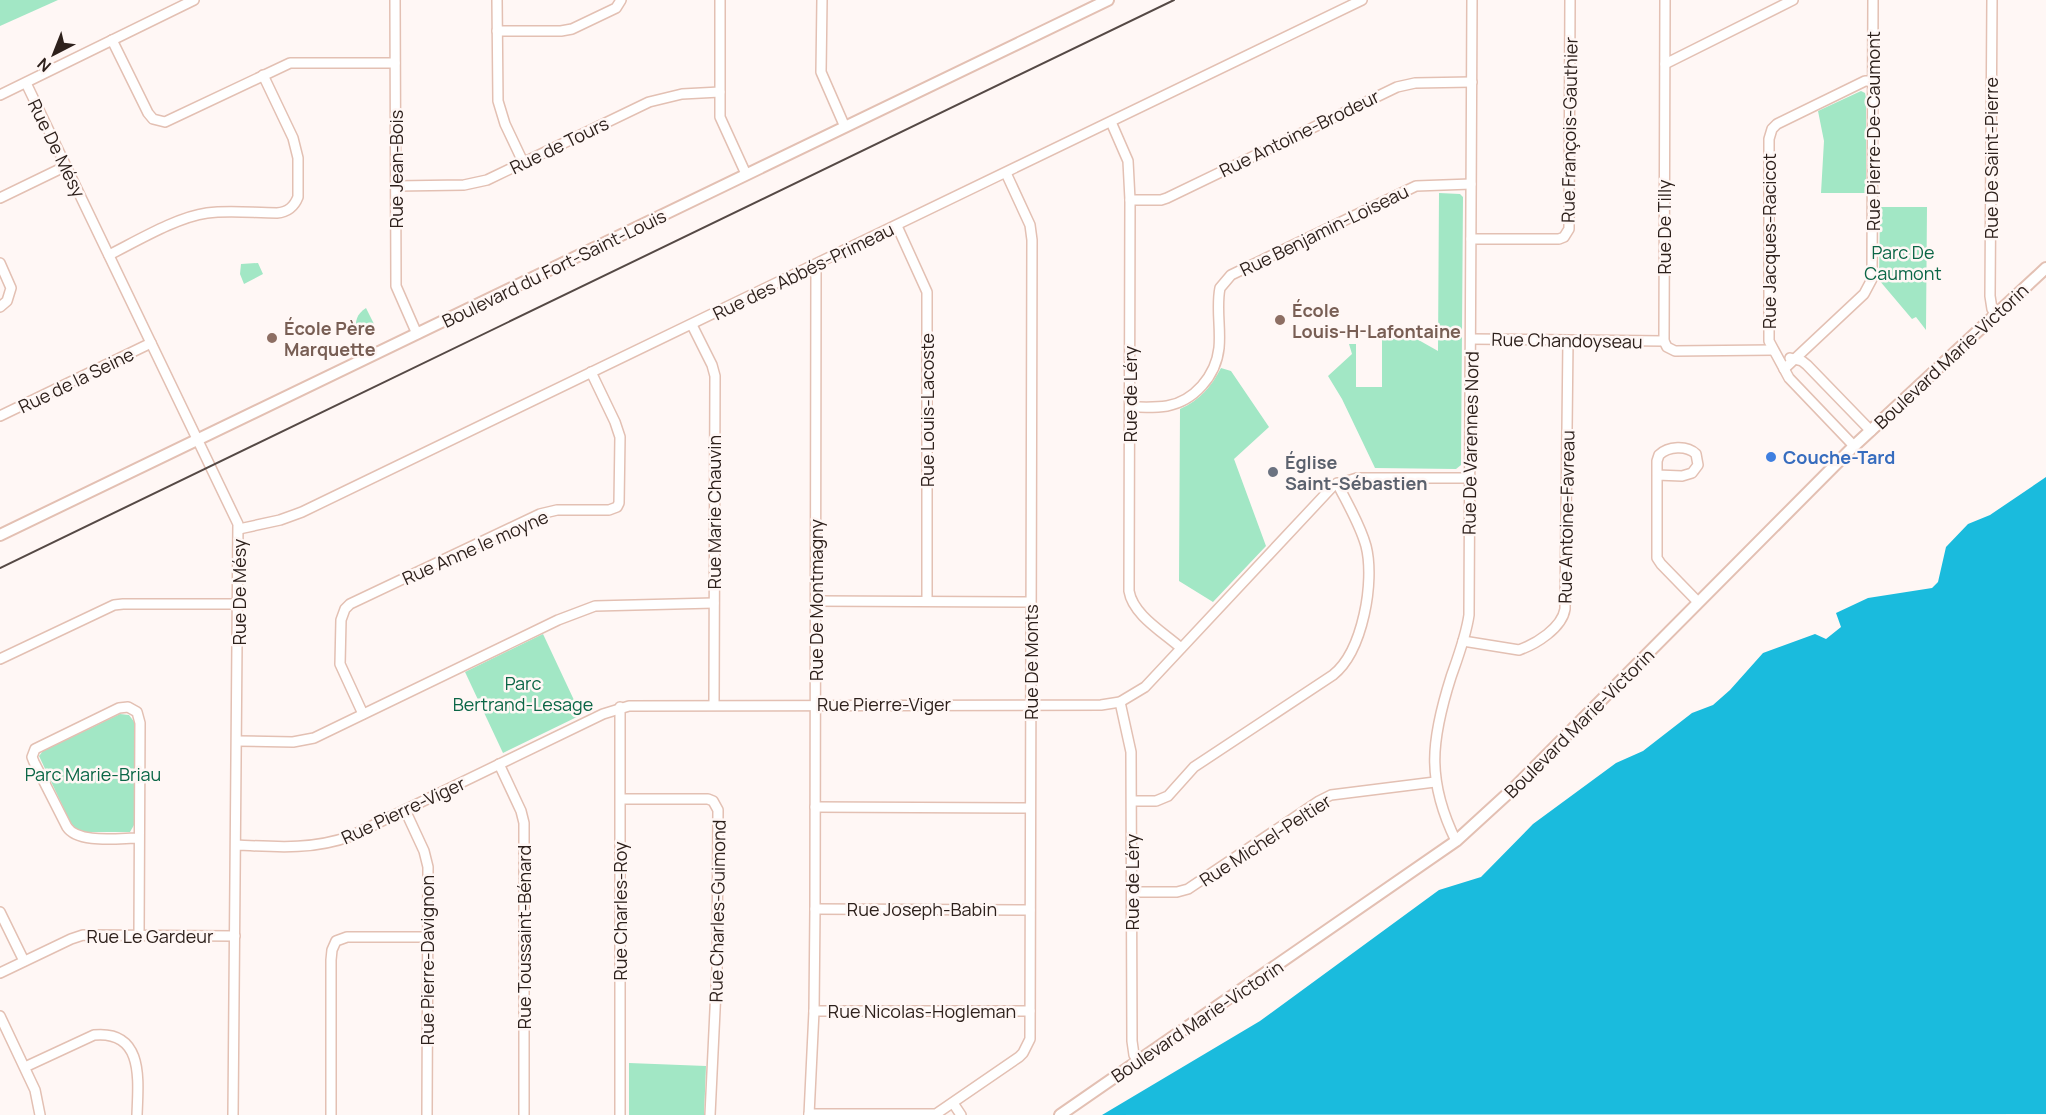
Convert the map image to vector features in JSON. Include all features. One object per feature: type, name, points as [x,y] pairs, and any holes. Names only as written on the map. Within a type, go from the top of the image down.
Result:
[{"type":"street","points":[[0,95],[194,0]]},
{"type":"street","name":"Rue Jean-Bois","points":[[395,0],[396,286],[417,334]]},
{"type":"street","points":[[497,0],[498,101],[505,124],[523,162]]},
{"type":"street","points":[[497,31],[572,29],[616,8],[621,0]]},
{"type":"street","points":[[720,0],[719,111],[722,125],[746,174]]},
{"type":"street","points":[[822,0],[821,72],[845,127]]},
{"type":"street","name":"Boulevard du Fort-Saint-Louis","points":[[0,535],[1107,0]]},
{"type":"street","name":"Rue des Abbés-Primeau","points":[[239,530],[302,512],[1362,0]]},
{"type":"street","name":"Rue De Varennes Nord","points":[[1456,841],[1445,817],[1435,782],[1434,765],[1438,726],[1463,641],[1468,615],[1472,0]]},
{"type":"street","name":"Rue François-Gauthier","points":[[1471,239],[1559,239],[1567,234],[1570,0]]},
{"type":"street","name":"Rue De Tilly","points":[[1664,341],[1665,0]]},
{"type":"street","points":[[1665,64],[1793,0]]},
{"type":"street","name":"Rue Pierre-De-Caumont","points":[[1784,369],[1864,294],[1872,279],[1873,0]]},
{"type":"street","name":"Rue De Saint-Pierre","points":[[1992,0],[1990,296],[1995,314]]},
{"type":"street","points":[[112,40],[148,113],[158,121],[165,122],[290,63],[395,63]]},
{"type":"street","points":[[109,255],[180,221],[199,215],[277,213],[284,212],[293,206],[298,197],[296,149],[263,75]]},
{"type":"street","name":"Rue Jacques-Racicot","points":[[1854,446],[1789,378],[1769,341],[1770,134],[1777,124],[1865,81],[1874,81]]},
{"type":"street","name":"Rue De Mésy","points":[[26,82],[237,519],[239,604],[233,1115]]},
{"type":"street","name":"Rue Antoine-Brodeur","points":[[1131,200],[1152,201],[1167,198],[1401,85],[1472,82]]},
{"type":"street","name":"Rue de Tours","points":[[396,186],[474,184],[649,102],[682,94],[720,92]]},
{"type":"street","name":"Rue de Léry","points":[[1111,122],[1128,161],[1131,200],[1130,596],[1139,612],[1181,648]]},
{"type":"street","points":[[0,198],[66,166]]},
{"type":"street","name":"Rue De Monts","points":[[809,1114],[931,1115],[953,1103],[1023,1053],[1030,1039],[1032,240],[1030,225],[1006,173]]},
{"type":"street","name":"Rue Benjamin-Loiseau","points":[[1130,407],[1160,407],[1177,404],[1205,382],[1217,356],[1220,288],[1231,275],[1416,186],[1471,184]]},
{"type":"street","name":"Rue Louis-Lacoste","points":[[897,226],[927,292],[927,601]]},
{"type":"street","points":[[0,263],[11,288],[7,301],[0,307]]},
{"type":"street","name":"Rue De Montmagny","points":[[809,1114],[814,1011],[815,909],[816,265]]},
{"type":"street","name":"Boulevard Marie-Victorin","points":[[1060,1115],[1456,841],[1515,787],[1854,446],[2046,268]]},
{"type":"street","name":"Rue Marie Chauvin","points":[[692,325],[715,376],[714,705]]},
{"type":"street","name":"Rue Chandoyseau","points":[[1471,339],[1664,341]]},
{"type":"street","name":"Rue Antoine-Favreau","points":[[1463,641],[1519,650],[1557,625],[1563,617],[1565,609],[1568,340]]},
{"type":"street","points":[[1664,341],[1667,347],[1675,351],[1776,353]]},
{"type":"street","name":"Rue de la Seine","points":[[0,416],[151,343]]},
{"type":"street","name":"Rue Jacques-Racicot","points":[[1776,353],[1807,365],[1871,431]]},
{"type":"street","name":"Rue Anne le moyne","points":[[363,714],[340,664],[340,620],[350,604],[540,514],[557,510],[609,510],[617,507],[619,503],[620,437],[591,372]]},
{"type":"street","points":[[1657,475],[1682,476],[1692,473],[1698,465],[1696,454],[1688,448],[1667,449],[1659,455],[1657,461],[1657,475],[1657,558],[1698,602]]},
{"type":"street","points":[[1132,801],[1156,801],[1168,796],[1194,767],[1333,675],[1348,659],[1360,627],[1366,601],[1368,555],[1362,535],[1337,483],[1357,478],[1469,478]]},
{"type":"street","name":"Rue Pierre-Viger","points":[[237,845],[300,847],[324,844],[351,836],[620,707],[815,704],[1101,705],[1119,702],[1144,687],[1337,483]]},
{"type":"street","points":[[816,602],[1030,602]]},
{"type":"street","points":[[237,741],[304,741],[586,608],[605,605],[714,603]]},
{"type":"street","points":[[0,659],[114,605],[239,604]]},
{"type":"street","name":"Rue de Léry","points":[[1119,702],[1131,745],[1132,1041],[1134,1055],[1138,1062]]},
{"type":"street","name":"Rue Charles-Roy","points":[[620,707],[620,1115]]},
{"type":"street","points":[[139,838],[86,838],[72,834],[34,762],[32,757],[35,749],[119,708],[133,708],[137,712],[140,723],[139,935]]},
{"type":"street","name":"Rue Toussaint-Bénard","points":[[499,764],[521,811],[524,823],[524,1115]]},
{"type":"street","name":"Rue Michel-Peltier","points":[[1132,892],[1177,892],[1188,889],[1331,795],[1435,782]]},
{"type":"street","name":"Rue Charles-Guimond","points":[[621,799],[708,799],[713,801],[718,810],[717,968],[710,1115]]},
{"type":"street","points":[[815,807],[1030,808]]},
{"type":"street","name":"Rue Pierre-Davignon","points":[[405,810],[427,859],[427,1115]]},
{"type":"street","name":"Rue Joseph-Babin","points":[[815,909],[1030,910]]},
{"type":"street","points":[[0,912],[24,961]]},
{"type":"street","name":"Rue Le Gardeur","points":[[0,973],[78,936],[235,936]]},
{"type":"street","points":[[331,1115],[331,960],[333,945],[336,941],[347,937],[428,937]]},
{"type":"street","name":"Rue Nicolas-Hogleman","points":[[814,1011],[1030,1011]]},
{"type":"street","points":[[0,1016],[38,1098],[40,1115]]},
{"type":"street","points":[[25,1067],[94,1035],[117,1038],[130,1050],[137,1065],[137,1115]]},
{"type":"street","points":[[953,1103],[961,1115]]},
{"type":"green space","points":[[0,0],[58,0],[0,26]]},
{"type":"green space","name":"Parc De Caumont","points":[[1861,91],[1865,93],[1866,98],[1866,193],[1821,193],[1824,141],[1818,111]]},
{"type":"green space","points":[[1439,193],[1460,194],[1463,197],[1461,465],[1456,469],[1375,468],[1342,399],[1328,376],[1352,354],[1349,344],[1356,344],[1356,387],[1382,387],[1382,339],[1415,338],[1438,351]]},
{"type":"green space","name":"Parc De Caumont","points":[[1880,207],[1927,207],[1926,330],[1916,317],[1912,319],[1879,280]]},
{"type":"green space","points":[[258,263],[263,274],[244,284],[240,274],[241,264]]},
{"type":"green space","points":[[366,308],[374,324],[357,332],[357,318]]},
{"type":"green space","points":[[1221,368],[1231,371],[1269,427],[1234,459],[1266,546],[1213,602],[1179,581],[1180,409],[1204,392]]},
{"type":"green space","name":"Parc Bertrand-Lesage","points":[[543,634],[581,715],[503,753],[465,672]]},
{"type":"green space","name":"Parc Marie-Briau","points":[[120,714],[129,715],[135,723],[134,825],[130,832],[76,830],[39,756],[43,751]]},
{"type":"green space","points":[[629,1063],[706,1066],[704,1115],[629,1115]]},
{"type":"water","points":[[2046,477],[2046,1114],[1102,1115],[1260,1021],[1439,890],[1481,877],[1533,824],[1616,763],[1643,751],[1692,713],[1713,705],[1730,690],[1763,653],[1815,634],[1826,639],[1841,627],[1836,613],[1868,598],[1932,588],[1938,582],[1946,547],[1968,524],[1990,515]]},
{"type":"railway","points":[[0,568],[1174,0]]},
{"type":"place","name":"École Louis-H-Lafontaine","points":[[1280,320]]},
{"type":"place","name":"École Père Marquette","points":[[272,338]]},
{"type":"place","name":"Couche-Tard","points":[[1771,457]]},
{"type":"place","name":"Église Saint-Sébastien","points":[[1273,472]]}]
